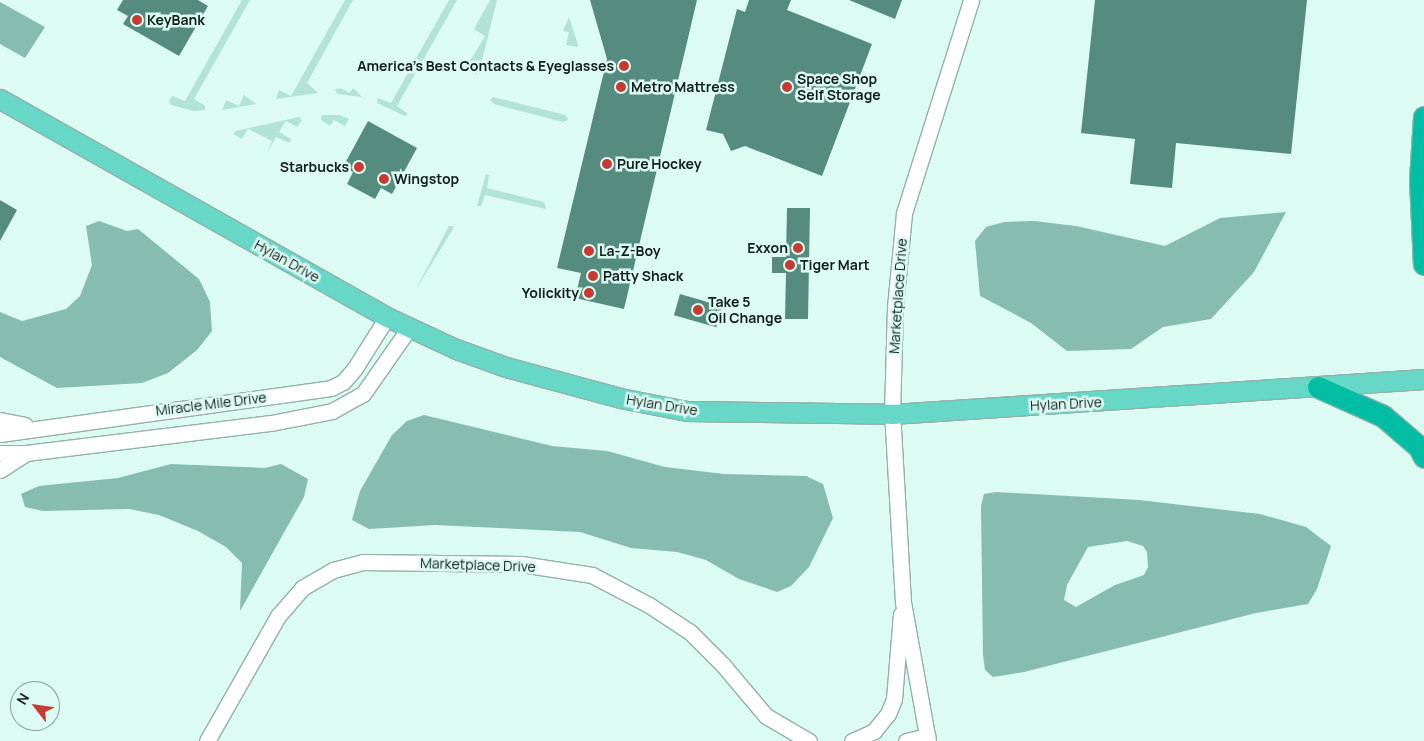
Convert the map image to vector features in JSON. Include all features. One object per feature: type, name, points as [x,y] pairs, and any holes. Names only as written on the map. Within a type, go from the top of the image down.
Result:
[{"type":"highway","points":[[1424,117],[1420,180],[1424,264]]},
{"type":"highway","points":[[1318,387],[1383,416],[1419,447],[1424,457]]},
{"type":"main road","name":"Hylan Drive","points":[[0,99],[409,328],[456,349],[550,381],[687,411],[892,414],[1424,379]]},
{"type":"street","name":"Marketplace Drive","points":[[906,741],[927,738],[903,602],[892,414],[895,307],[904,213],[971,0]]},
{"type":"street","name":"Miracle Mile Drive","points":[[0,434],[37,427],[331,388],[343,382],[355,368],[387,317]]},
{"type":"street","points":[[0,453],[26,453],[272,423],[332,411],[363,394],[409,328]]},
{"type":"street","points":[[0,420],[37,427]]},
{"type":"street","points":[[0,470],[26,453]]},
{"type":"street","name":"Marketplace Drive","points":[[207,741],[278,616],[302,588],[333,570],[363,562],[403,562],[521,564],[592,575],[650,605],[690,632],[723,665],[766,716],[809,741]]},
{"type":"street","name":"Marketplace Drive","points":[[852,741],[874,731],[888,714],[894,699],[903,602]]},
{"type":"shaded area","points":[[242,0],[250,0],[194,99],[205,106],[205,110],[194,111],[171,105],[169,101],[172,96],[185,101]]},
{"type":"shaded area","points":[[345,0],[353,0],[307,83],[318,93],[276,99],[279,90],[291,96]]},
{"type":"shaded area","points":[[449,0],[457,0],[397,106],[408,114],[405,116],[377,103],[378,98],[391,103]]},
{"type":"shaded area","points":[[490,0],[497,0],[479,72],[476,74],[466,68],[485,36],[474,29]]},
{"type":"shaded area","points":[[0,2],[45,27],[25,58],[0,44]]},
{"type":"shaded area","points":[[569,17],[577,47],[566,45],[569,32],[563,31]]},
{"type":"shaded area","points":[[340,88],[350,93],[353,88],[362,97],[337,94],[335,90]]},
{"type":"shaded area","points":[[244,95],[256,104],[222,110],[226,100],[239,106]]},
{"type":"shaded area","points":[[493,97],[566,115],[568,120],[563,122],[494,104],[490,100]]},
{"type":"shaded area","points":[[322,115],[339,115],[349,119],[345,126],[334,120],[330,126],[321,120]]},
{"type":"shaded area","points":[[299,117],[302,120],[297,127],[286,121],[279,132],[291,139],[290,143],[276,137],[267,153],[272,141],[248,129],[242,139],[233,134],[236,131]]},
{"type":"shaded area","points":[[486,174],[489,175],[487,188],[544,202],[546,209],[485,195],[481,206],[477,206]]},
{"type":"shaded area","points":[[1286,212],[1254,272],[1211,319],[1163,327],[1131,349],[1067,351],[1031,323],[980,296],[975,241],[986,227],[1004,222],[1034,221],[1076,226],[1165,246],[1220,218]]},
{"type":"shaded area","points":[[99,221],[127,231],[138,229],[199,279],[210,302],[212,331],[197,350],[168,373],[142,383],[57,388],[0,357],[0,312],[22,321],[66,309],[80,296],[92,265],[86,226]]},
{"type":"shaded area","points":[[449,226],[453,226],[453,229],[415,291]]},
{"type":"shaded area","points":[[424,415],[552,446],[607,451],[665,467],[724,474],[806,476],[823,484],[833,518],[809,567],[791,586],[777,592],[739,579],[706,560],[677,552],[631,548],[580,532],[435,525],[369,529],[352,520],[360,491],[392,435],[407,421]]},
{"type":"shaded area","points":[[171,464],[265,468],[281,464],[308,479],[304,497],[240,611],[242,563],[226,547],[198,531],[159,515],[129,509],[43,511],[25,507],[21,494],[39,486],[118,478]]},
{"type":"shaded area","points":[[996,492],[1139,500],[1260,514],[1306,527],[1331,546],[1317,589],[1308,604],[1256,613],[1024,672],[993,677],[985,670],[983,655],[981,506],[984,494]],"holes":[[[1127,541],[1143,546],[1147,552],[1148,567],[1144,575],[1115,585],[1076,607],[1064,600],[1067,585],[1088,547]]]},
{"type":"building","points":[[123,0],[198,0],[208,6],[179,56],[123,24],[128,16],[117,10]]},
{"type":"building","points":[[590,0],[697,0],[624,309],[575,298],[581,273],[557,268],[607,59]]},
{"type":"building","name":"Space Shop Self Storage","points":[[749,0],[791,0],[787,10],[872,44],[822,176],[745,146],[731,151],[723,134],[706,130],[737,9],[745,12]]},
{"type":"building","points":[[849,0],[902,0],[895,19]]},
{"type":"building","points":[[1095,0],[1307,0],[1291,154],[1176,143],[1172,188],[1130,184],[1135,139],[1081,133]]},
{"type":"building","points":[[368,121],[417,148],[392,194],[381,188],[375,199],[347,184],[353,172],[343,167]]},
{"type":"building","points":[[0,200],[17,210],[0,241]]},
{"type":"building","points":[[787,208],[810,208],[808,319],[785,319],[786,273],[772,273],[772,257],[786,257]]},
{"type":"building","name":"Take 5 Oil Change","points":[[680,294],[722,306],[716,327],[674,315]]},
{"type":"place","name":"KeyBank","points":[[137,20]]},
{"type":"place","name":"America's Best Contacts & Eyeglasses","points":[[624,66]]},
{"type":"place","name":"Metro Mattress","points":[[621,87]]},
{"type":"place","name":"Space Shop Self Storage","points":[[787,87]]},
{"type":"place","name":"Pure Hockey","points":[[607,164]]},
{"type":"place","name":"Starbucks","points":[[359,167]]},
{"type":"place","name":"Wingstop","points":[[384,179]]},
{"type":"place","name":"Exxon","points":[[798,248]]},
{"type":"place","name":"La-Z-Boy","points":[[589,251]]},
{"type":"place","name":"Tiger Mart","points":[[790,265]]},
{"type":"place","name":"Patty Shack","points":[[593,276]]},
{"type":"place","name":"Yolickity","points":[[589,293]]},
{"type":"place","name":"Take 5 Oil Change","points":[[698,310]]}]
